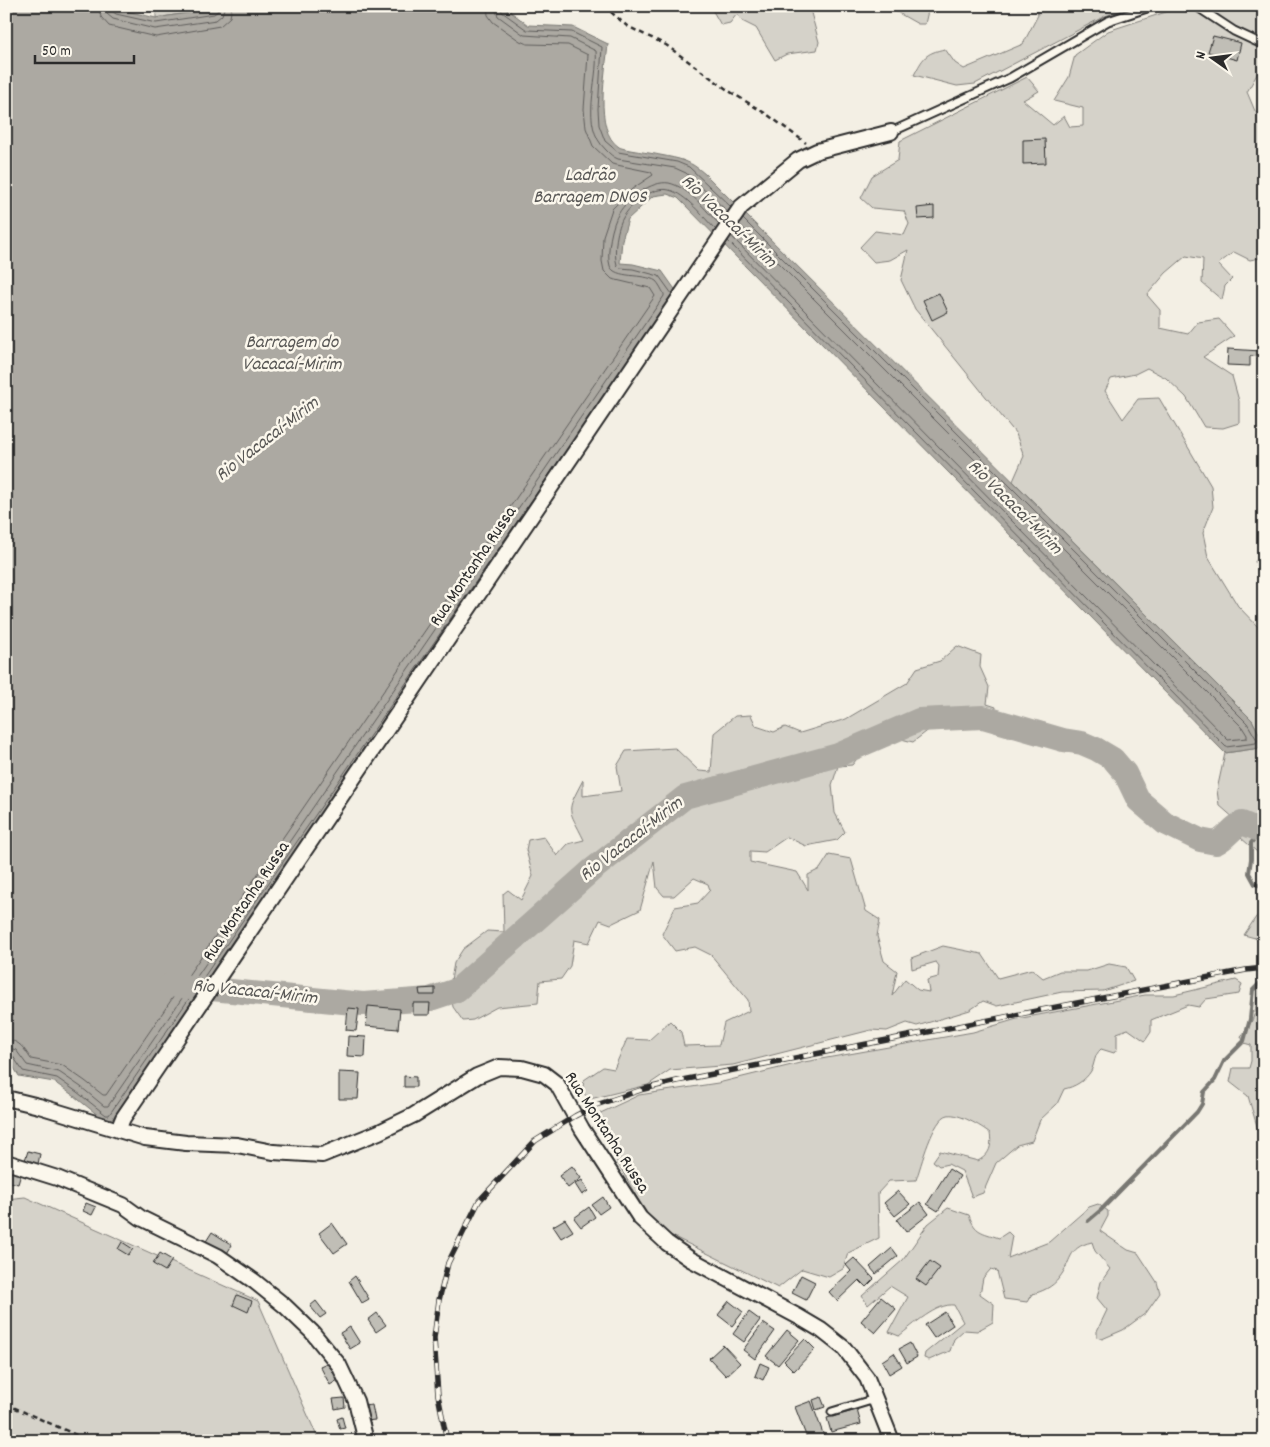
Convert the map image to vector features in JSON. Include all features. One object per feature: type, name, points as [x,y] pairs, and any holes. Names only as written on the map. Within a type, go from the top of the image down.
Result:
[{"type":"street","name":"Rua Montanha Russa","points":[[891,132],[817,151],[790,165],[741,208],[122,1118],[118,1130],[145,1138],[186,1143],[237,1145],[273,1152],[322,1155],[379,1132],[414,1115],[477,1076],[499,1067],[522,1068],[544,1074],[557,1084],[582,1128],[640,1218],[668,1244],[690,1259],[821,1330],[844,1348],[867,1378],[892,1441]]},
{"type":"street","points":[[6,1098],[118,1130]]},
{"type":"street","points":[[6,1162],[57,1178],[123,1205],[141,1218],[218,1256],[254,1281],[285,1306],[312,1332],[339,1364],[356,1401],[366,1441]]},
{"type":"lane","points":[[891,132],[1010,78],[1108,22],[1153,6]]},
{"type":"lane","points":[[1196,6],[1234,31],[1264,46]]},
{"type":"lane","points":[[832,1412],[875,1398]]},
{"type":"path","points":[[604,6],[627,26],[666,45],[817,151]]},
{"type":"path","points":[[6,1404],[90,1441]]},
{"type":"shaded area","points":[[156,6],[217,6],[212,9],[156,18]]},
{"type":"shaded area","points":[[710,6],[806,6],[811,13],[819,42],[817,50],[787,54],[775,60],[756,28],[742,21],[737,14],[730,23],[721,25]]},
{"type":"shaded area","points":[[886,6],[924,6],[928,11],[925,24],[918,24]]},
{"type":"shaded area","points":[[1035,6],[1134,6],[1105,16],[975,84],[957,86],[914,75],[925,57],[933,52],[945,49],[955,63],[964,69],[1023,44],[1038,15]]},
{"type":"shaded area","points":[[1184,6],[1264,6],[1264,62],[1247,92],[1255,111],[1264,119],[1264,257],[1250,260],[1234,252],[1218,264],[1232,279],[1225,286],[1222,300],[1202,283],[1203,259],[1186,256],[1166,273],[1147,295],[1160,310],[1160,328],[1188,334],[1198,322],[1219,319],[1234,336],[1203,357],[1232,376],[1239,401],[1239,423],[1223,428],[1204,427],[1186,397],[1166,378],[1147,368],[1135,374],[1111,379],[1105,391],[1123,419],[1138,399],[1159,398],[1211,486],[1213,507],[1203,533],[1208,557],[1238,606],[1260,629],[1264,625],[1264,743],[1252,720],[1013,481],[1024,456],[1016,434],[915,309],[901,280],[908,250],[890,260],[874,262],[860,247],[875,231],[904,235],[909,224],[904,211],[872,208],[861,198],[872,176],[898,160],[900,141],[1027,77],[1039,91],[1023,100],[1053,125],[1064,116],[1070,127],[1083,126],[1083,108],[1054,101],[1069,77],[1075,55],[1108,31]]},
{"type":"shaded area","points":[[1264,558],[1264,592],[1255,561]]},
{"type":"shaded area","points":[[957,646],[981,655],[980,667],[989,687],[987,704],[996,707],[994,723],[978,728],[939,722],[913,742],[897,738],[869,744],[852,765],[838,766],[832,785],[835,813],[845,832],[837,840],[806,846],[787,837],[765,852],[750,851],[750,862],[797,872],[808,890],[808,875],[820,869],[829,855],[851,859],[866,911],[880,920],[877,936],[884,961],[897,971],[892,996],[905,979],[918,990],[929,992],[927,980],[938,977],[939,966],[936,962],[912,969],[911,958],[943,946],[982,954],[998,978],[1032,969],[1043,978],[1060,971],[1087,971],[1109,964],[1126,967],[1134,981],[1103,991],[1062,992],[997,1006],[983,1001],[970,1010],[917,1026],[907,1023],[887,1031],[871,1030],[733,1065],[670,1070],[648,1085],[590,1099],[582,1092],[584,1080],[603,1067],[614,1069],[627,1039],[649,1040],[670,1021],[681,1032],[684,1046],[719,1045],[724,1023],[749,1011],[748,1000],[711,955],[695,947],[675,951],[662,934],[675,907],[698,903],[710,890],[708,884],[694,878],[674,896],[664,896],[657,888],[654,861],[640,910],[611,924],[600,920],[589,943],[574,940],[570,966],[561,979],[540,981],[538,1003],[497,1007],[473,1020],[463,1021],[453,1007],[450,986],[454,963],[463,949],[487,931],[504,932],[503,894],[508,890],[521,900],[533,876],[526,850],[528,840],[544,837],[557,856],[568,844],[584,840],[571,810],[573,799],[583,780],[583,796],[621,791],[617,766],[626,751],[675,748],[699,771],[711,772],[714,733],[735,716],[751,715],[756,726],[774,732],[785,727],[800,733],[846,719],[907,683],[917,668],[940,661]]},
{"type":"shaded area","points":[[1264,744],[1264,750],[1261,749],[1264,756],[1264,858],[1241,838],[1235,819],[1219,805],[1217,790],[1225,753],[1260,748]]},
{"type":"shaded area","points":[[1264,909],[1264,945],[1255,938],[1244,935]]},
{"type":"shaded area","points":[[1236,980],[1242,984],[1239,994],[1206,999],[1199,1007],[1188,1005],[1151,1020],[1151,1032],[1145,1041],[1128,1029],[1117,1033],[1117,1049],[1114,1053],[1101,1049],[1099,1051],[1089,1075],[1072,1087],[1064,1089],[1057,1104],[1040,1120],[1032,1141],[1017,1145],[996,1163],[983,1193],[972,1197],[962,1171],[948,1164],[939,1166],[933,1161],[940,1151],[978,1161],[989,1150],[991,1142],[990,1133],[958,1116],[948,1115],[943,1118],[937,1124],[933,1133],[916,1180],[889,1181],[878,1193],[879,1238],[848,1253],[843,1269],[829,1277],[802,1269],[778,1288],[668,1234],[644,1210],[592,1117],[639,1095],[718,1083],[804,1062],[973,1032],[1017,1019],[1145,995],[1174,995]]},
{"type":"shaded area","points":[[1264,985],[1264,1150],[1248,1096],[1230,1082],[1233,1068],[1249,1068],[1251,1045],[1244,1043],[1241,1036],[1252,1020],[1257,989]]},
{"type":"shaded area","points":[[25,1197],[258,1301],[319,1441],[6,1441],[6,1199]]},
{"type":"shaded area","points":[[1098,1204],[1108,1211],[1108,1216],[1100,1231],[1128,1250],[1138,1253],[1157,1282],[1160,1293],[1146,1313],[1123,1330],[1102,1339],[1097,1337],[1097,1331],[1107,1310],[1097,1298],[1101,1282],[1110,1269],[1095,1251],[1092,1242],[1078,1248],[1074,1252],[1054,1284],[1047,1289],[1032,1294],[1027,1302],[1004,1299],[997,1271],[991,1269],[983,1278],[980,1294],[994,1304],[993,1322],[977,1331],[964,1330],[954,1339],[950,1351],[929,1360],[924,1358],[925,1353],[963,1322],[954,1305],[940,1307],[899,1336],[889,1332],[908,1297],[890,1286],[868,1305],[862,1296],[903,1260],[928,1224],[948,1208],[969,1215],[977,1229],[984,1233],[999,1238],[1008,1232],[1012,1236],[1008,1258],[1049,1242],[1089,1207]]},
{"type":"water","name":"Barragem do Vacacaí-Mirim","points":[[6,6],[115,6],[118,9],[156,18],[212,9],[217,6],[503,6],[528,25],[573,27],[608,44],[603,99],[606,127],[611,139],[622,148],[684,161],[705,174],[1252,720],[1264,743],[1260,748],[1225,753],[678,198],[667,194],[653,196],[628,219],[622,240],[620,263],[662,271],[679,295],[109,1124],[54,1082],[19,1076],[6,1055]]},
{"type":"building","points":[[1213,36],[1241,43],[1237,60],[1208,52]]},
{"type":"building","points":[[1045,139],[1046,163],[1023,164],[1023,140]]},
{"type":"building","points":[[934,206],[934,218],[918,219],[917,208]]},
{"type":"building","points":[[939,293],[948,312],[932,320],[923,300]]},
{"type":"building","points":[[1228,349],[1261,351],[1261,357],[1250,356],[1250,366],[1227,365]]},
{"type":"building","points":[[435,988],[435,995],[420,995],[419,989]]},
{"type":"building","points":[[413,1003],[430,1003],[429,1015],[413,1015]]},
{"type":"building","points":[[368,1006],[400,1009],[398,1029],[366,1026]]},
{"type":"building","points":[[348,1008],[359,1009],[356,1031],[346,1030]]},
{"type":"building","points":[[348,1036],[366,1037],[365,1057],[347,1056]]},
{"type":"building","points":[[339,1072],[360,1073],[358,1099],[339,1099]]},
{"type":"building","points":[[404,1076],[416,1077],[416,1087],[404,1087]]},
{"type":"building","points":[[28,1151],[40,1154],[38,1164],[25,1160]]},
{"type":"building","points":[[572,1166],[581,1178],[568,1188],[559,1176]]},
{"type":"building","points":[[949,1169],[960,1176],[938,1211],[927,1204]]},
{"type":"building","points":[[6,1170],[21,1174],[18,1184],[6,1181]]},
{"type":"building","points":[[582,1180],[588,1191],[582,1195],[575,1184]]},
{"type":"building","points":[[898,1191],[910,1204],[895,1216],[884,1203]]},
{"type":"building","points":[[603,1197],[609,1207],[599,1214],[592,1205]]},
{"type":"building","points":[[920,1202],[929,1214],[906,1232],[897,1220]]},
{"type":"building","points":[[86,1203],[96,1207],[92,1215],[83,1211]]},
{"type":"building","points":[[589,1207],[595,1217],[581,1227],[574,1218]]},
{"type":"building","points":[[565,1219],[573,1231],[561,1238],[553,1226]]},
{"type":"building","points":[[332,1223],[347,1244],[334,1253],[319,1233]]},
{"type":"building","points":[[212,1232],[232,1245],[226,1255],[205,1243]]},
{"type":"building","points":[[122,1242],[133,1249],[128,1255],[118,1249]]},
{"type":"building","points":[[892,1248],[898,1256],[876,1274],[870,1267]]},
{"type":"building","points":[[160,1253],[172,1260],[165,1271],[153,1264]]},
{"type":"building","points":[[854,1258],[874,1279],[866,1287],[859,1280],[837,1301],[829,1292],[851,1271],[846,1265]]},
{"type":"building","points":[[930,1261],[940,1268],[926,1286],[916,1279]]},
{"type":"building","points":[[801,1275],[815,1282],[806,1300],[792,1293]]},
{"type":"building","points":[[355,1276],[369,1299],[362,1303],[349,1281]]},
{"type":"building","points":[[237,1295],[252,1301],[248,1312],[233,1305]]},
{"type":"building","points":[[881,1297],[896,1309],[875,1333],[861,1321]]},
{"type":"building","points":[[316,1301],[326,1314],[320,1318],[310,1306]]},
{"type":"building","points":[[729,1301],[743,1312],[732,1326],[718,1315]]},
{"type":"building","points":[[749,1312],[760,1320],[744,1342],[733,1334]]},
{"type":"building","points":[[945,1312],[953,1325],[934,1338],[925,1325]]},
{"type":"building","points":[[377,1313],[386,1325],[376,1332],[368,1320]]},
{"type":"building","points":[[763,1323],[775,1331],[755,1359],[743,1350]]},
{"type":"building","points":[[350,1327],[360,1343],[350,1349],[340,1333]]},
{"type":"building","points":[[787,1330],[799,1340],[778,1365],[766,1356]]},
{"type":"building","points":[[805,1339],[815,1349],[794,1371],[784,1361]]},
{"type":"building","points":[[910,1343],[917,1357],[907,1363],[899,1349]]},
{"type":"building","points":[[723,1345],[740,1363],[726,1376],[709,1358]]},
{"type":"building","points":[[894,1353],[902,1366],[889,1374],[882,1361]]},
{"type":"building","points":[[329,1362],[338,1380],[330,1385],[320,1366]]},
{"type":"building","points":[[760,1363],[769,1367],[763,1380],[755,1376]]},
{"type":"building","points":[[821,1397],[825,1407],[816,1410],[813,1400]]},
{"type":"building","points":[[344,1398],[345,1407],[335,1409],[333,1399]]},
{"type":"building","points":[[811,1401],[824,1436],[808,1441],[795,1407]]},
{"type":"building","points":[[372,1405],[375,1420],[366,1421],[364,1406]]},
{"type":"building","points":[[857,1410],[861,1424],[831,1432],[827,1418]]},
{"type":"building","points":[[342,1417],[345,1428],[340,1429],[337,1419]]},
{"type":"waterway","name":"Rio Vacacaí-Mirim","points":[[170,985],[363,1004],[430,999],[457,990],[592,870],[685,797],[838,755],[919,720],[983,717],[1063,740],[1082,743],[1113,759],[1125,773],[1138,800],[1165,823],[1200,840],[1216,843],[1242,823],[1264,832]]},
{"type":"waterway","points":[[1261,831],[1251,843],[1249,873],[1255,884],[1262,886],[1264,889]]},
{"type":"waterway","points":[[1264,909],[1261,918],[1264,933]]},
{"type":"waterway","points":[[1088,1221],[1197,1112],[1202,1104],[1204,1092],[1215,1080],[1224,1061],[1244,1041],[1250,1019],[1253,990],[1261,982],[1264,966]]},
{"type":"railway","points":[[447,1441],[438,1395],[434,1338],[439,1300],[448,1263],[479,1201],[535,1141],[575,1116],[596,1105],[644,1089],[677,1081],[1264,968]]},
{"type":"water label","name":"Ladrão Barragem DNOS","points":[[590,187]]}]
